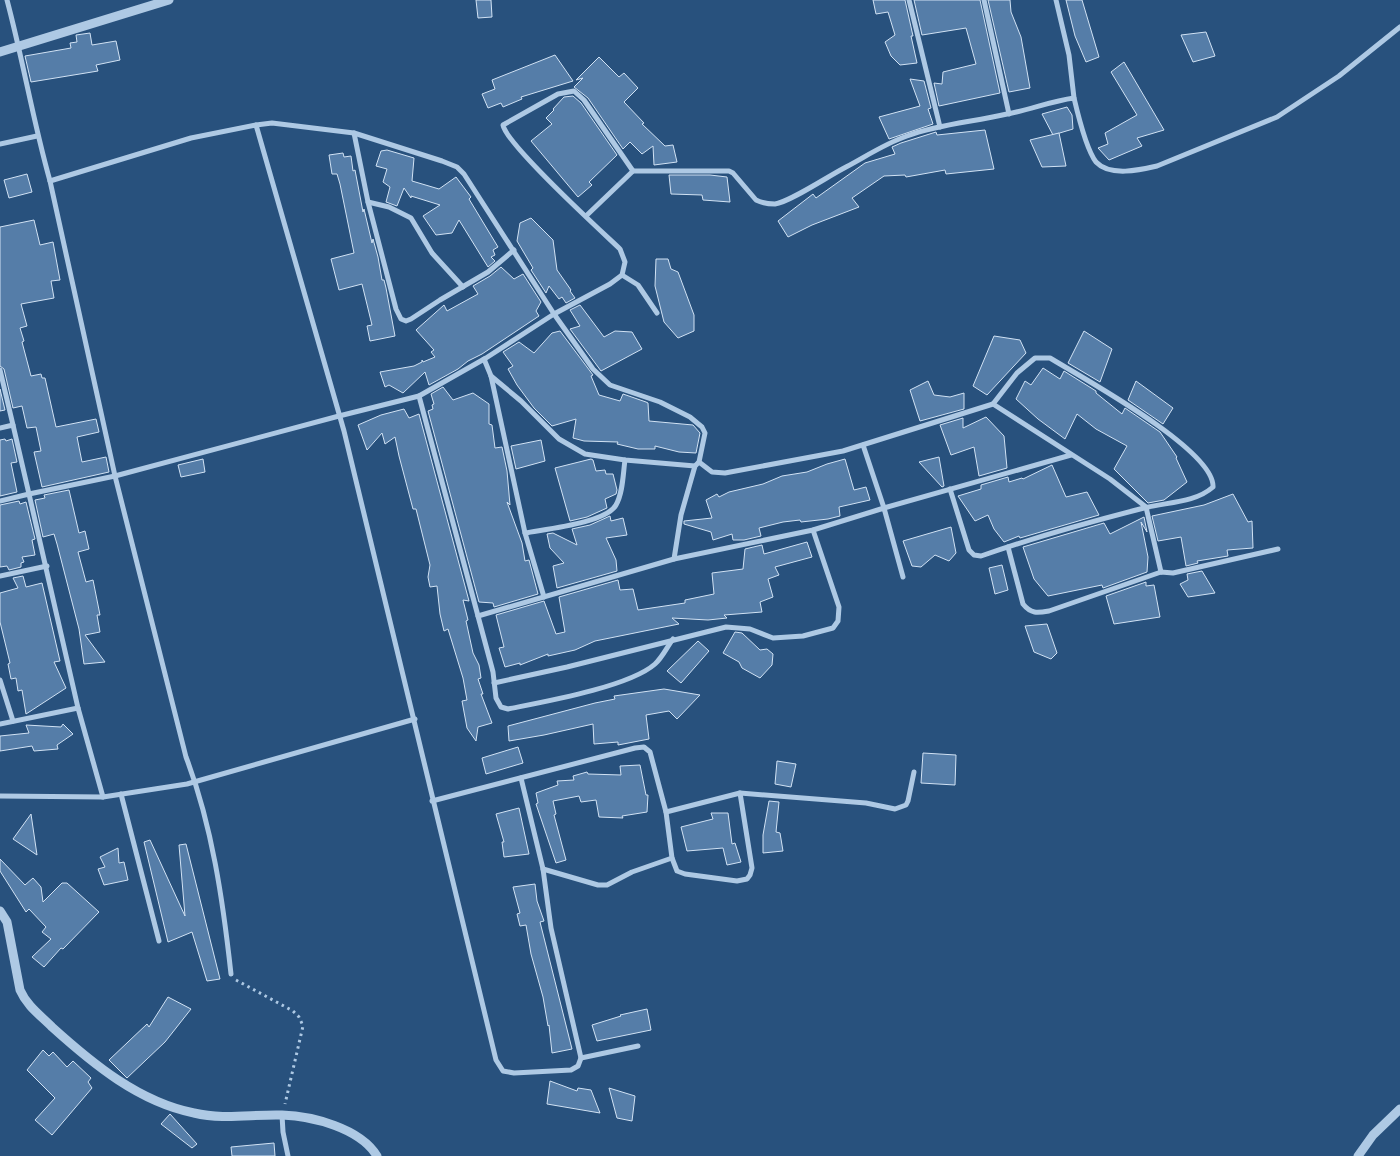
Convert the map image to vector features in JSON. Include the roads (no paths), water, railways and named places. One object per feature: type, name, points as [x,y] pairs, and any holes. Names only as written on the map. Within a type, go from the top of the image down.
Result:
[{"type":"street","points":[[7,0],[19,46],[37,136],[50,181],[115,476],[186,756],[196,782],[214,857],[231,974]]},
{"type":"street","points":[[0,52],[169,0]]},
{"type":"street","points":[[909,0],[940,127]]},
{"type":"street","points":[[984,0],[1009,114]]},
{"type":"street","points":[[1056,0],[1068,55],[1074,98],[1084,136],[1097,162],[1110,170],[1122,171],[1140,170],[1157,166],[1278,117],[1339,76],[1400,27]]},
{"type":"street","points":[[0,501],[115,476],[419,396],[484,359],[554,314],[610,284],[622,275],[625,262],[620,248],[520,150],[504,130],[503,125],[558,94],[574,91],[584,100],[632,171]]},
{"type":"street","points":[[586,216],[632,171],[730,170],[756,200],[774,204],[799,193],[906,136],[940,127],[1009,114],[1058,100],[1074,98]]},
{"type":"street","points":[[50,181],[191,138],[272,123],[354,134],[457,167],[464,174],[554,314],[594,369],[610,385],[660,402],[698,422],[705,433],[680,515],[674,559]]},
{"type":"street","points":[[256,125],[339,416],[415,719],[432,801],[496,1060],[503,1071],[514,1073],[571,1070],[578,1066],[581,1058],[551,928],[543,869],[521,778]]},
{"type":"street","points":[[354,134],[368,202],[396,309],[401,319],[406,321],[410,319],[488,272],[514,250]]},
{"type":"street","points":[[0,144],[37,136]]},
{"type":"street","points":[[368,202],[389,207],[410,218],[432,253],[463,287]]},
{"type":"street","points":[[622,275],[638,285],[658,313]]},
{"type":"street","points":[[491,376],[521,401],[559,440],[585,454],[625,460],[697,464],[712,472],[725,473],[843,451],[993,404],[1017,373],[1035,358],[1050,358],[1148,417],[1190,452],[1214,480],[1213,488],[1206,494],[1196,498],[1146,507],[1008,546],[981,556],[974,555],[969,550],[950,488]]},
{"type":"street","points":[[484,359],[491,376],[526,533],[544,596]]},
{"type":"street","points":[[0,370],[47,566],[78,708],[103,797]]},
{"type":"street","points":[[419,396],[478,616],[496,698],[501,707],[508,709],[553,700],[635,676],[655,664],[673,640]]},
{"type":"street","points":[[993,404],[1110,479],[1146,507],[1161,572]]},
{"type":"street","points":[[0,428],[13,425]]},
{"type":"street","points":[[863,445],[884,508],[903,577]]},
{"type":"street","points":[[478,616],[674,559],[813,530],[950,488],[994,478],[1071,455]]},
{"type":"street","points":[[526,533],[597,519],[611,512],[620,496],[625,460]]},
{"type":"street","points":[[494,683],[568,667],[726,627],[750,629],[773,638],[803,636],[833,628],[838,621],[839,607],[813,530]]},
{"type":"street","points":[[1008,546],[1023,604],[1028,610],[1036,614],[1049,612],[1161,572],[1173,573],[1278,549]]},
{"type":"street","points":[[0,576],[47,566]]},
{"type":"street","points":[[0,680],[13,721]]},
{"type":"street","points":[[0,724],[78,708]]},
{"type":"street","points":[[0,796],[103,797],[196,782],[415,719]]},
{"type":"street","points":[[432,801],[644,747],[650,752],[666,812],[672,858],[677,870],[684,874],[737,882],[747,879],[752,868],[740,793]]},
{"type":"street","points":[[666,812],[698,806],[740,793],[866,803],[895,809],[906,805],[914,772]]},
{"type":"street","points":[[121,794],[158,941]]},
{"type":"street","points":[[543,869],[598,885],[606,885],[632,872],[672,858]]},
{"type":"street","points":[[0,911],[7,922],[23,998],[35,1012],[69,1042],[138,1092],[193,1113],[215,1117],[282,1115],[333,1124],[363,1141],[377,1156]]},
{"type":"street","points":[[581,1058],[638,1046]]},
{"type":"street","points":[[1358,1156],[1373,1135],[1400,1108]]},
{"type":"street","points":[[282,1115],[288,1156]]}]
